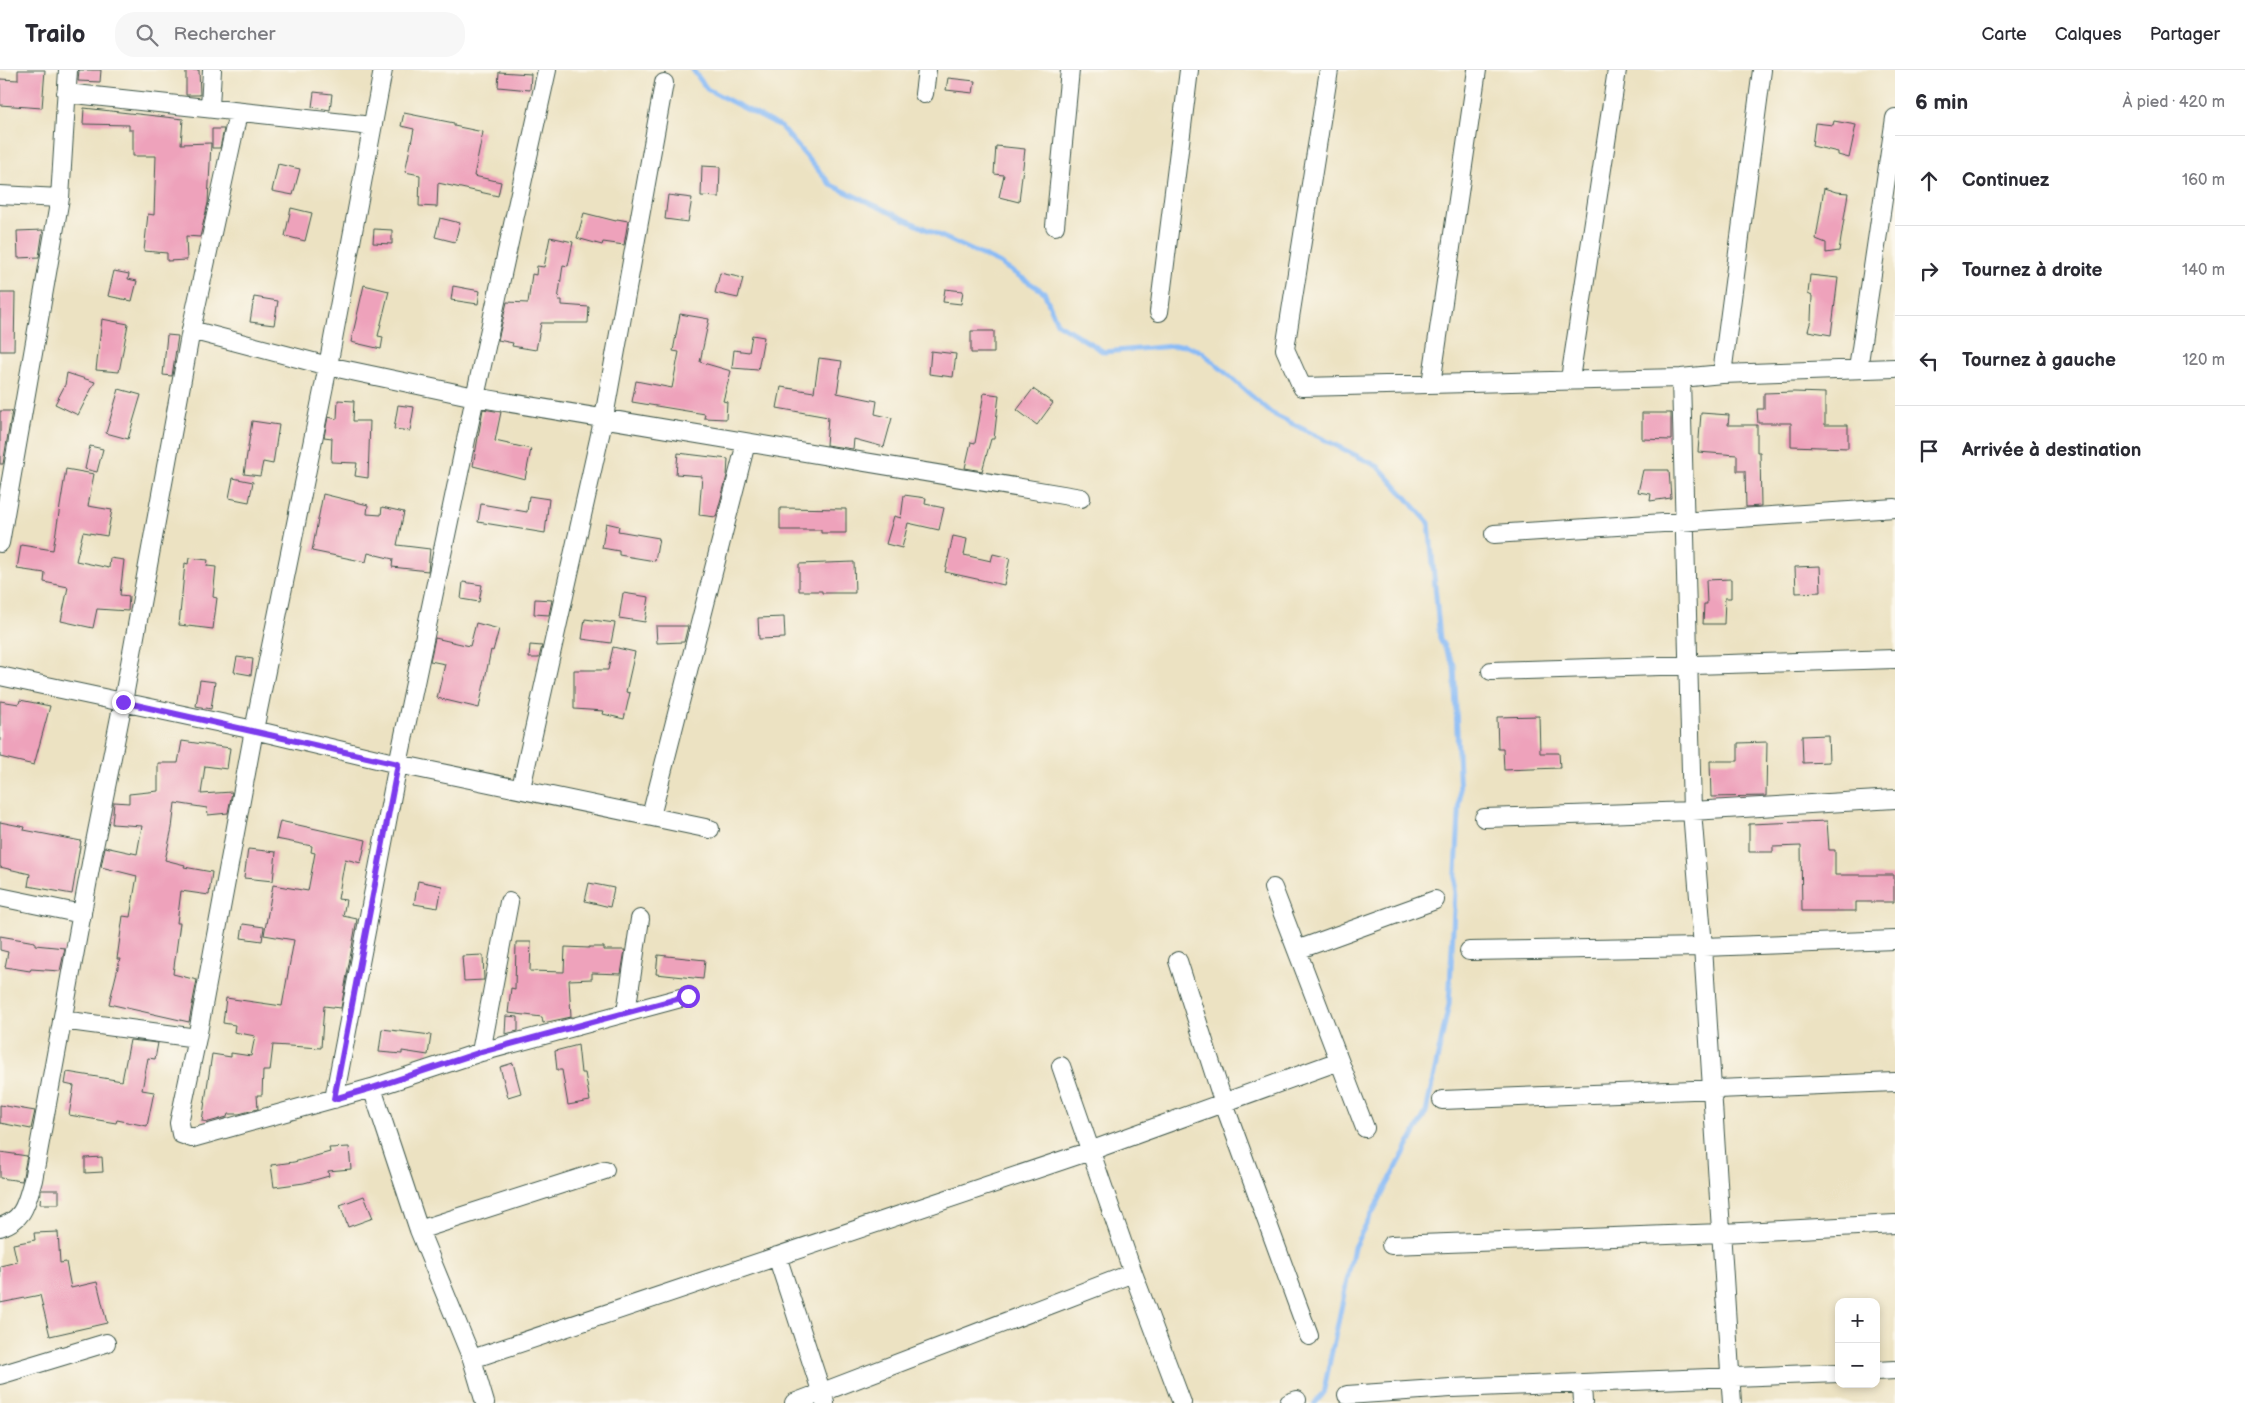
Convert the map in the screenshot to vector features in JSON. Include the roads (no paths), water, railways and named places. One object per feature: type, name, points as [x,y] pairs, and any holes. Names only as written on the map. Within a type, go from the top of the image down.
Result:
[{"type":"street","points":[[0,542],[60,198],[68,70]]},
{"type":"street","points":[[210,107],[212,70]]},
{"type":"street","points":[[383,70],[328,366],[254,730],[197,1038],[179,1123],[182,1134],[192,1138],[372,1088],[481,1052],[688,996]]},
{"type":"street","points":[[334,1099],[398,764],[475,397],[547,70]]},
{"type":"street","points":[[924,94],[927,70]]},
{"type":"street","points":[[1054,226],[1070,70]]},
{"type":"street","points":[[1159,312],[1189,70]]},
{"type":"street","points":[[1329,70],[1285,349],[1302,388],[1570,379],[1682,378],[1722,374],[1895,368]]},
{"type":"street","points":[[1431,384],[1477,70]]},
{"type":"street","points":[[1570,379],[1617,70]]},
{"type":"street","points":[[1722,374],[1762,70]]},
{"type":"street","points":[[521,788],[604,417],[664,82]]},
{"type":"street","points":[[66,93],[210,107],[238,113],[372,126]]},
{"type":"street","points":[[0,1227],[13,1223],[24,1210],[33,1180],[191,330],[238,113]]},
{"type":"street","points":[[1858,369],[1895,118]]},
{"type":"street","points":[[0,195],[60,198]]},
{"type":"street","points":[[191,330],[328,366],[475,397],[1081,498]]},
{"type":"street","points":[[1682,378],[1692,812],[1703,947],[1732,1403]]},
{"type":"street","points":[[651,816],[746,443]]},
{"type":"street","points":[[1494,534],[1895,508]]},
{"type":"street","points":[[1491,671],[1895,659]]},
{"type":"street","points":[[0,676],[254,730],[398,764],[710,828]]},
{"type":"street","points":[[1484,818],[1692,812],[1895,799]]},
{"type":"street","points":[[1274,888],[1365,1128]]},
{"type":"street","points":[[0,897],[82,914]]},
{"type":"street","points":[[1297,950],[1435,900]]},
{"type":"street","points":[[481,1052],[509,902]]},
{"type":"street","points":[[626,1012],[640,919]]},
{"type":"street","points":[[1469,951],[1703,947],[1895,940]]},
{"type":"street","points":[[1178,962],[1224,1104],[1309,1336]]},
{"type":"street","points":[[62,1020],[197,1038]]},
{"type":"street","points":[[472,1358],[1090,1151],[1339,1061]]},
{"type":"street","points":[[1061,1066],[1133,1273],[1182,1403]]},
{"type":"street","points":[[1442,1100],[1712,1087],[1895,1082]]},
{"type":"street","points":[[372,1088],[419,1230],[472,1358],[485,1403]]},
{"type":"street","points":[[419,1230],[605,1170]]},
{"type":"street","points":[[1391,1245],[1722,1233],[1895,1224]]},
{"type":"street","points":[[778,1256],[824,1398]]},
{"type":"street","points":[[794,1403],[824,1398],[1133,1273]]},
{"type":"street","points":[[0,1375],[106,1343]]},
{"type":"street","points":[[1880,1371],[1895,1370]]},
{"type":"street","points":[[1347,1395],[1451,1396],[1582,1383],[1835,1373]]},
{"type":"street","points":[[1582,1383],[1583,1403]]},
{"type":"waterway","points":[[693,70],[707,89],[781,127],[831,185],[999,263],[1044,292],[1057,323],[1104,352],[1185,345],[1202,352],[1271,413],[1379,467],[1429,523],[1440,639],[1454,665],[1460,796],[1449,1004],[1426,1112],[1354,1247],[1323,1394],[1315,1403]]}]
